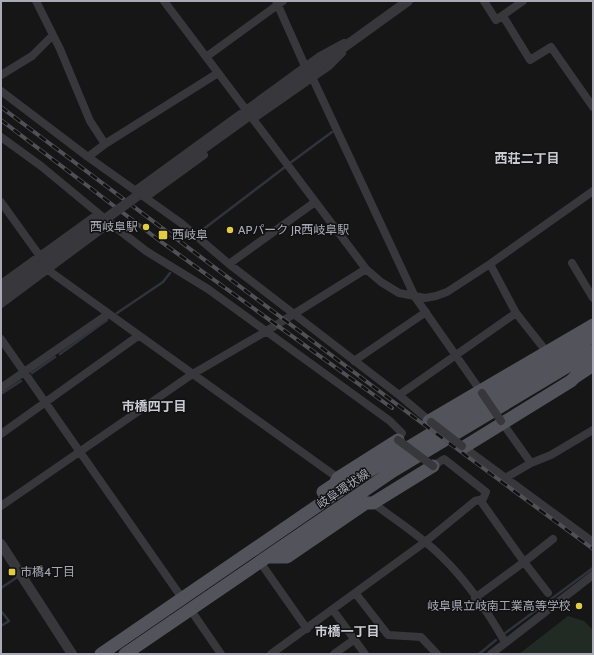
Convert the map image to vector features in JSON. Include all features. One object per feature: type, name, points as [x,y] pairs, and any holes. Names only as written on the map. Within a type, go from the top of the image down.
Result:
[{"type":"main road","points":[[430,421],[593,325]]},
{"type":"main road","name":"岐阜環状線","points":[[101,654],[361,476],[593,336]]},
{"type":"main road","name":"岐阜環状線","points":[[125,654],[190,608],[265,560],[393,471],[593,351]]},
{"type":"main road","points":[[463,446],[572,381],[575,377],[593,365]]},
{"type":"main road","points":[[260,544],[262,536],[335,484],[338,478],[398,440]]},
{"type":"main road","points":[[265,560],[287,557],[366,503],[373,503],[433,466]]},
{"type":"street","points":[[36,1],[53,35],[90,121],[105,144]]},
{"type":"street","points":[[164,1],[366,268],[381,282],[399,293],[415,297],[436,296],[447,292],[490,264],[593,191]]},
{"type":"street","points":[[1,294],[408,1]]},
{"type":"street","points":[[484,1],[496,20],[523,1]]},
{"type":"street","points":[[206,57],[279,2],[305,66]]},
{"type":"street","points":[[503,16],[530,60],[551,47],[593,107]]},
{"type":"street","points":[[136,190],[305,66],[363,32]]},
{"type":"street","points":[[253,119],[329,66],[363,32]]},
{"type":"street","points":[[1,75],[32,56],[53,35]]},
{"type":"street","points":[[88,157],[105,144],[218,73]]},
{"type":"street","points":[[312,77],[415,297],[531,463]]},
{"type":"street","points":[[1,91],[88,157],[186,227],[229,264],[399,395],[430,421],[593,542]]},
{"type":"street","points":[[1,137],[41,166],[98,214],[156,258],[208,289],[265,332],[390,421],[402,433],[398,440],[433,466],[444,460],[486,492],[483,499],[476,501],[356,594],[271,654]]},
{"type":"street","points":[[146,197],[204,155]]},
{"type":"street","points":[[229,264],[315,202]]},
{"type":"street","points":[[1,204],[52,273],[191,375],[338,478]]},
{"type":"street","points":[[1,284],[98,214]]},
{"type":"street","points":[[1,304],[110,223]]},
{"type":"street","points":[[572,263],[593,298]]},
{"type":"street","points":[[490,264],[516,313],[546,352]]},
{"type":"street","points":[[1,506],[191,375],[265,332],[366,268]]},
{"type":"street","points":[[354,361],[426,312]]},
{"type":"street","points":[[399,395],[516,313]]},
{"type":"street","points":[[1,388],[108,314]]},
{"type":"street","points":[[1,434],[138,336]]},
{"type":"street","points":[[1,339],[182,598]]},
{"type":"street","points":[[505,478],[531,463],[551,455],[593,430]]},
{"type":"street","points":[[480,500],[548,593]]},
{"type":"street","points":[[373,503],[441,555],[475,598],[497,628],[505,642]]},
{"type":"street","points":[[475,598],[553,539]]},
{"type":"street","points":[[1,544],[72,654]]},
{"type":"street","points":[[265,560],[307,629]]},
{"type":"street","points":[[491,654],[593,574]]},
{"type":"street","points":[[356,594],[388,635],[422,636],[437,654]]},
{"type":"street","points":[[190,608],[221,654]]},
{"type":"street","points":[[333,610],[355,639],[364,654]]},
{"type":"street","points":[[334,654],[355,639]]},
{"type":"shaded area","points":[[568,616],[584,621],[593,630],[593,654],[519,654]]},
{"type":"waterway","points":[[290,163],[332,132]]},
{"type":"waterway","points":[[201,231],[285,167]]},
{"type":"waterway","points":[[117,313],[163,282],[170,273]]},
{"type":"waterway","points":[[60,354],[107,320]]},
{"type":"waterway","points":[[32,373],[55,357]]},
{"type":"waterway","points":[[1,394],[21,381]]},
{"type":"waterway","points":[[504,634],[593,568]]},
{"type":"waterway","points":[[1,588],[16,578]]},
{"type":"waterway","points":[[1,611],[9,621],[1,626]]},
{"type":"waterway","points":[[479,654],[496,640]]},
{"type":"railway","points":[[1,107],[411,415],[593,549]]},
{"type":"railway","points":[[1,120],[160,241],[392,408]]},
{"type":"place","name":"西岐阜駅","points":[[146,227]]},
{"type":"place","name":"APパーク JR西岐阜駅","points":[[230,230]]},
{"type":"place","name":"西岐阜","points":[[163,235]]},
{"type":"place","name":"市橋4丁目","points":[[12,572]]},
{"type":"place","name":"岐阜県立岐南工業高等学校","points":[[579,606]]},
{"type":"district","name":"西荘二丁目","points":[[527,158]]},
{"type":"district","name":"市橋四丁目","points":[[154,406]]},
{"type":"district","name":"市橋一丁目","points":[[347,631]]}]
